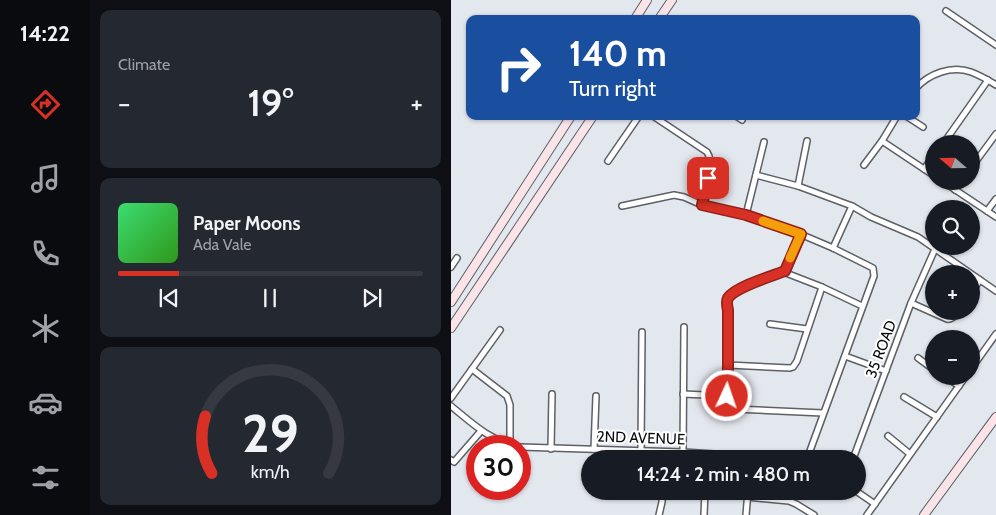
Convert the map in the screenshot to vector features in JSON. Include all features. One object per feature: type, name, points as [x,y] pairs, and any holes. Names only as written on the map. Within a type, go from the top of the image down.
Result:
[{"type":"street","points":[[638,15],[647,0]]},
{"type":"street","points":[[662,15],[672,0]]},
{"type":"street","points":[[946,11],[995,42]]},
{"type":"street","points":[[920,84],[930,76],[939,72],[949,71],[970,72],[996,85]]},
{"type":"street","points":[[949,135],[988,80]]},
{"type":"street","points":[[451,302],[568,120]]},
{"type":"street","points":[[451,328],[590,120]]},
{"type":"street","points":[[608,161],[636,120]]},
{"type":"street","points":[[659,120],[707,152],[710,156],[711,165],[702,205]]},
{"type":"street","points":[[864,165],[894,120]]},
{"type":"street","points":[[912,120],[923,127]]},
{"type":"street","points":[[980,156],[996,134]]},
{"type":"street","points":[[798,186],[807,141]]},
{"type":"street","points":[[881,141],[924,169]]},
{"type":"street","points":[[746,215],[764,142]]},
{"type":"street","points":[[756,175],[798,186],[852,206],[925,242]]},
{"type":"street","points":[[955,190],[996,217]]},
{"type":"street","points":[[622,206],[679,195],[702,205],[746,215],[801,234],[873,268],[874,276],[810,450]]},
{"type":"street","points":[[987,211],[996,199]]},
{"type":"street","points":[[833,248],[852,206]]},
{"type":"street","points":[[801,234],[785,271],[748,285],[733,293],[726,303],[728,310],[726,405],[728,408],[823,413]]},
{"type":"street","name":"35 ROAD","points":[[856,450],[911,303],[932,255]]},
{"type":"street","points":[[944,255],[996,292]]},
{"type":"street","points":[[451,268],[457,258]]},
{"type":"street","points":[[785,271],[862,306]]},
{"type":"street","points":[[728,365],[793,367],[797,361],[822,287]]},
{"type":"street","points":[[911,303],[925,309]]},
{"type":"street","points":[[770,324],[807,329]]},
{"type":"street","points":[[683,450],[684,327]]},
{"type":"street","points":[[451,398],[500,330]]},
{"type":"street","points":[[641,450],[642,332]]},
{"type":"street","points":[[980,356],[996,334]]},
{"type":"street","points":[[845,356],[886,371]]},
{"type":"street","points":[[918,358],[925,363]]},
{"type":"street","points":[[472,370],[504,393],[509,400],[512,435]]},
{"type":"street","points":[[867,515],[959,386]]},
{"type":"street","points":[[551,448],[552,394]]},
{"type":"street","points":[[683,394],[727,396]]},
{"type":"street","points":[[594,449],[595,396]]},
{"type":"street","points":[[904,398],[937,417]]},
{"type":"street","points":[[451,406],[488,435]]},
{"type":"street","points":[[924,515],[996,417]]},
{"type":"street","points":[[451,460],[454,462],[481,431]]},
{"type":"street","points":[[888,436],[910,454]]},
{"type":"street","name":"2ND AVENUE","points":[[531,448],[641,450]]},
{"type":"street","points":[[866,498],[875,504]]},
{"type":"street","points":[[659,515],[662,500]]},
{"type":"street","points":[[704,515],[705,500]]},
{"type":"street","points":[[746,515],[747,500]]},
{"type":"street","points":[[783,500],[796,504],[813,515]]},
{"type":"slow traffic","points":[[763,221],[801,234],[790,258]]},
{"type":"route","points":[[708,178],[702,205],[746,215],[801,234],[785,271],[759,280],[733,293],[726,303],[728,310],[727,396]]}]
